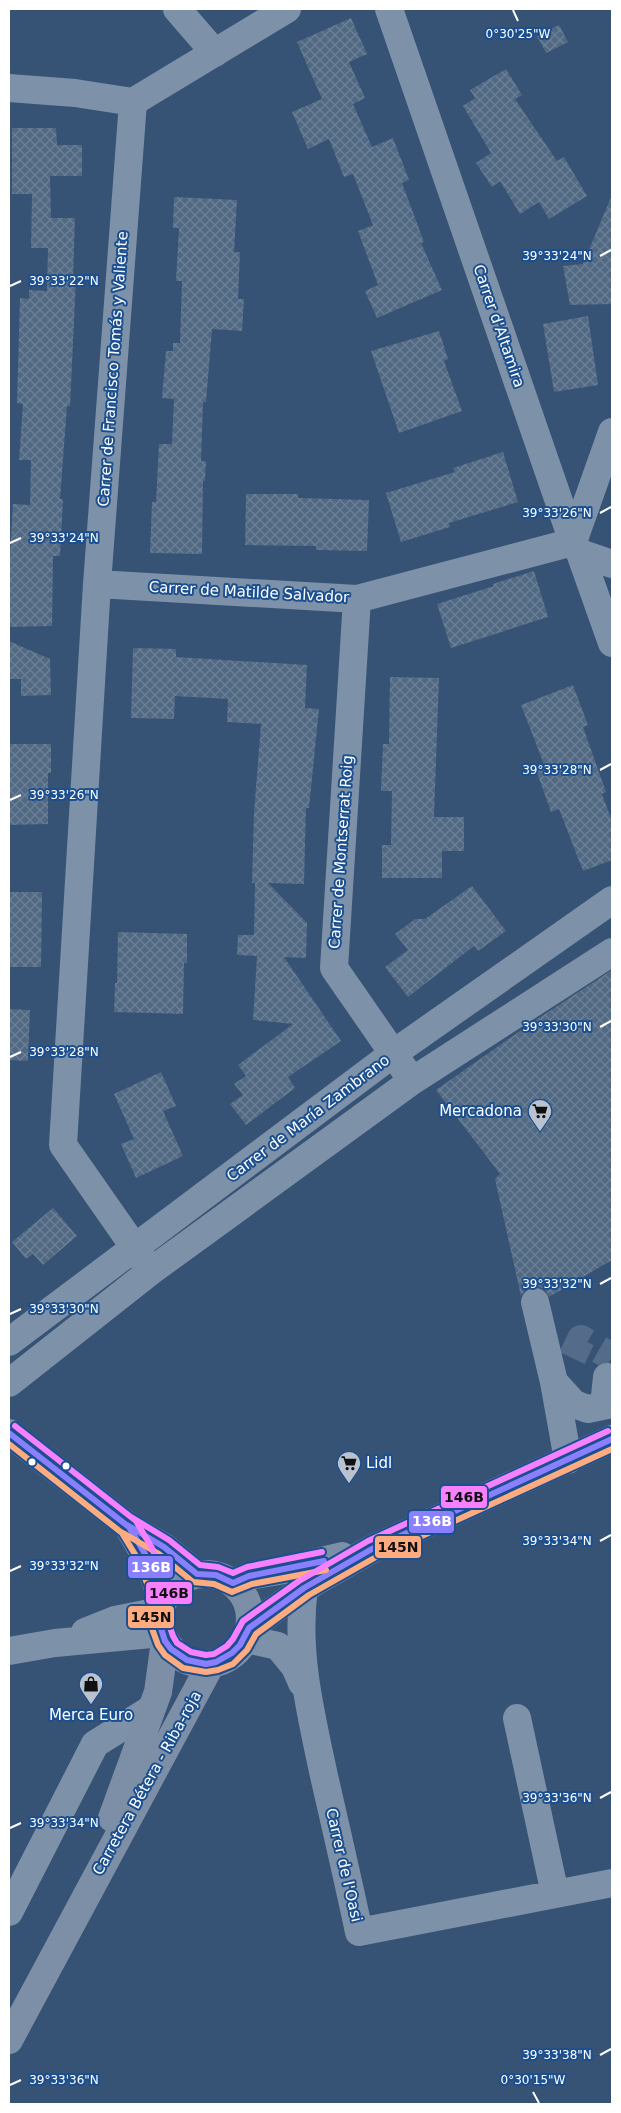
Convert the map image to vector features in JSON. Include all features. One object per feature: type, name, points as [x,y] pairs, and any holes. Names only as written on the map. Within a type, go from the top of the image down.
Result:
[{"type":"main road","points":[[247,1634],[250,1616],[248,1604],[242,1592],[233,1583],[216,1575],[197,1574],[186,1577],[168,1591],[162,1622],[173,1652],[184,1660],[211,1664],[225,1659],[237,1650],[247,1634],[304,1588],[372,1549],[612,1439]]},
{"type":"main road","points":[[233,1583],[249,1576],[279,1571],[372,1549]]},
{"type":"main road","name":"Carretera Bétera - Riba-roja","points":[[82,1902],[158,1692],[162,1622]]},
{"type":"main road","name":"Carretera Bétera - Riba-roja","points":[[9,2040],[211,1664]]},
{"type":"street","points":[[176,9],[215,54]]},
{"type":"street","points":[[9,88],[75,93],[133,102],[287,9]]},
{"type":"street","name":"Carrer d'Altamira","points":[[389,9],[577,548],[612,642]]},
{"type":"street","name":"Carrer de Francisco Tomás y Valiente","points":[[133,102],[97,584],[63,1145],[151,1271]]},
{"type":"street","points":[[612,432],[577,548],[612,564]]},
{"type":"street","name":"Carrer de Matilde Salvador","points":[[97,584],[357,599],[577,548]]},
{"type":"street","name":"Carrer de Montserrat Roig","points":[[357,599],[334,968],[412,1081]]},
{"type":"street","name":"Carrer de María Zambrano","points":[[9,1342],[394,1054],[612,900]]},
{"type":"street","name":"Carrer de María Zambrano","points":[[9,1383],[151,1271],[412,1081],[612,952]]},
{"type":"street","points":[[535,1302],[559,1370],[574,1404],[588,1408],[610,1406]]},
{"type":"street","points":[[559,1370],[562,1429],[568,1460]]},
{"type":"street","points":[[607,1377],[610,1406]]},
{"type":"street","points":[[562,1429],[610,1406]]},
{"type":"street","points":[[9,1433],[128,1526],[164,1547],[197,1574]]},
{"type":"street","points":[[9,1651],[55,1643],[115,1620],[162,1622],[148,1560],[128,1526]]},
{"type":"street","name":"Carrer de l'Oasi","points":[[304,1588],[302,1633],[306,1690],[359,1932],[612,1884]]},
{"type":"street","name":"Carrer de l'Oasi","points":[[247,1634],[278,1646],[295,1667],[306,1690]]},
{"type":"street","points":[[9,1912],[95,1744],[151,1709]]},
{"type":"street","points":[[517,1718],[556,1894]]},
{"type":"building","points":[[351,18],[367,54],[349,62],[365,98],[353,104],[372,147],[393,138],[409,180],[402,183],[424,242],[421,243],[442,290],[377,318],[365,291],[378,285],[358,231],[373,225],[353,174],[344,177],[329,139],[308,149],[292,112],[322,99],[297,42]]},
{"type":"building","points":[[559,25],[568,42],[546,53],[537,36]]},
{"type":"building","points":[[506,69],[522,95],[515,99],[557,161],[564,157],[587,196],[549,219],[539,202],[520,214],[500,181],[492,187],[476,163],[491,153],[463,106],[475,98],[470,90]]},
{"type":"building","points":[[12,128],[56,128],[57,145],[82,145],[82,176],[50,176],[51,218],[75,218],[73,279],[76,279],[70,406],[67,406],[60,499],[63,499],[60,556],[53,556],[52,626],[9,627],[9,573],[13,504],[30,505],[31,460],[19,460],[23,404],[17,403],[20,298],[29,299],[29,290],[47,291],[48,248],[31,248],[32,194],[12,194]]},
{"type":"building","points":[[612,195],[612,304],[570,305],[563,266],[583,264]]},
{"type":"building","points":[[174,197],[237,200],[234,252],[240,252],[238,299],[244,299],[242,331],[212,329],[206,402],[203,402],[201,461],[206,461],[205,481],[203,481],[202,554],[150,553],[152,502],[156,502],[159,444],[172,444],[174,399],[162,398],[166,351],[173,351],[173,343],[180,343],[182,281],[176,281],[179,228],[173,228]]},
{"type":"building","points":[[588,316],[598,385],[554,392],[543,324]]},
{"type":"building","points":[[439,331],[448,359],[444,361],[462,411],[399,433],[371,351]]},
{"type":"building","points":[[503,452],[518,502],[449,523],[450,527],[401,542],[386,493],[455,472],[453,468]]},
{"type":"building","points":[[246,494],[298,494],[298,498],[369,500],[367,551],[316,550],[316,546],[245,545]]},
{"type":"building","points":[[534,571],[548,617],[451,648],[437,604]]},
{"type":"building","points":[[9,641],[50,659],[51,695],[21,696],[21,679],[9,679]]},
{"type":"building","points":[[133,648],[176,649],[176,657],[307,665],[305,708],[319,709],[309,808],[306,808],[304,884],[268,883],[307,923],[306,958],[284,957],[341,1041],[288,1077],[295,1088],[246,1125],[230,1104],[243,1095],[234,1084],[246,1076],[238,1065],[293,1024],[253,1020],[257,956],[237,955],[238,935],[254,935],[255,883],[252,883],[254,813],[261,724],[227,722],[228,699],[175,696],[174,719],[131,718]]},
{"type":"building","points":[[390,677],[439,678],[434,817],[464,817],[464,851],[442,851],[442,878],[382,878],[382,845],[391,845],[392,791],[381,791],[383,744],[389,744]]},
{"type":"building","points":[[573,685],[588,725],[583,727],[606,792],[602,794],[612,821],[612,860],[583,871],[559,809],[551,812],[536,770],[545,767],[521,705]]},
{"type":"building","points":[[9,744],[51,744],[51,773],[48,773],[48,824],[9,825]]},
{"type":"building","points":[[472,886],[506,931],[478,951],[474,946],[408,997],[385,967],[408,950],[395,934],[415,919],[425,919]]},
{"type":"building","points":[[9,892],[42,892],[41,967],[9,967]]},
{"type":"building","points":[[118,932],[187,934],[187,963],[184,963],[183,1014],[114,1012],[115,983],[117,983]]},
{"type":"building","name":"Mercadona","points":[[612,970],[612,1260],[549,1297],[546,1291],[540,1287],[532,1287],[525,1290],[521,1296],[495,1179],[500,1174],[436,1090],[530,1024]]},
{"type":"building","points":[[9,1009],[30,1010],[28,1061],[9,1060]]},
{"type":"building","points":[[161,1072],[176,1106],[163,1111],[183,1156],[136,1178],[121,1144],[134,1139],[114,1094]]},
{"type":"building","points":[[53,1208],[77,1236],[43,1265],[33,1254],[26,1259],[12,1242]]},
{"type":"tunnel","points":[[572,1358],[581,1339],[612,1357]]},
{"type":"transit line","name":"146B","points":[[15,1426],[136,1521],[152,1548],[168,1588],[171,1601],[168,1621],[173,1636],[177,1643],[191,1652],[206,1655],[214,1654],[227,1646],[243,1621],[299,1581],[368,1541],[608,1431]]},
{"type":"transit line","name":"136B","points":[[9,1433],[129,1527],[144,1552],[160,1590],[162,1602],[159,1622],[165,1641],[171,1649],[187,1660],[206,1664],[216,1662],[232,1653],[240,1645],[249,1628],[304,1588],[372,1549],[612,1439]]},
{"type":"transit line","name":"145N","points":[[9,1444],[122,1533],[136,1556],[151,1593],[153,1602],[150,1623],[158,1645],[165,1655],[183,1668],[206,1672],[233,1664],[247,1650],[256,1634],[309,1595],[376,1557],[612,1449]]},
{"type":"transit line","name":"146B","points":[[131,1517],[169,1540],[200,1565],[218,1567],[233,1573],[247,1567],[322,1552]]},
{"type":"transit line","name":"136B","points":[[127,1525],[164,1547],[197,1574],[216,1575],[233,1583],[249,1576],[324,1561]]},
{"type":"transit line","name":"145N","points":[[123,1533],[159,1554],[193,1582],[214,1584],[232,1592],[252,1584],[326,1570]]},
{"type":"place","name":"Mercadona","points":[[540,1132]]},
{"type":"place","name":"Lidl","points":[[349,1484]]},
{"type":"place","name":"Merca Euro","points":[[91,1705]]}]
